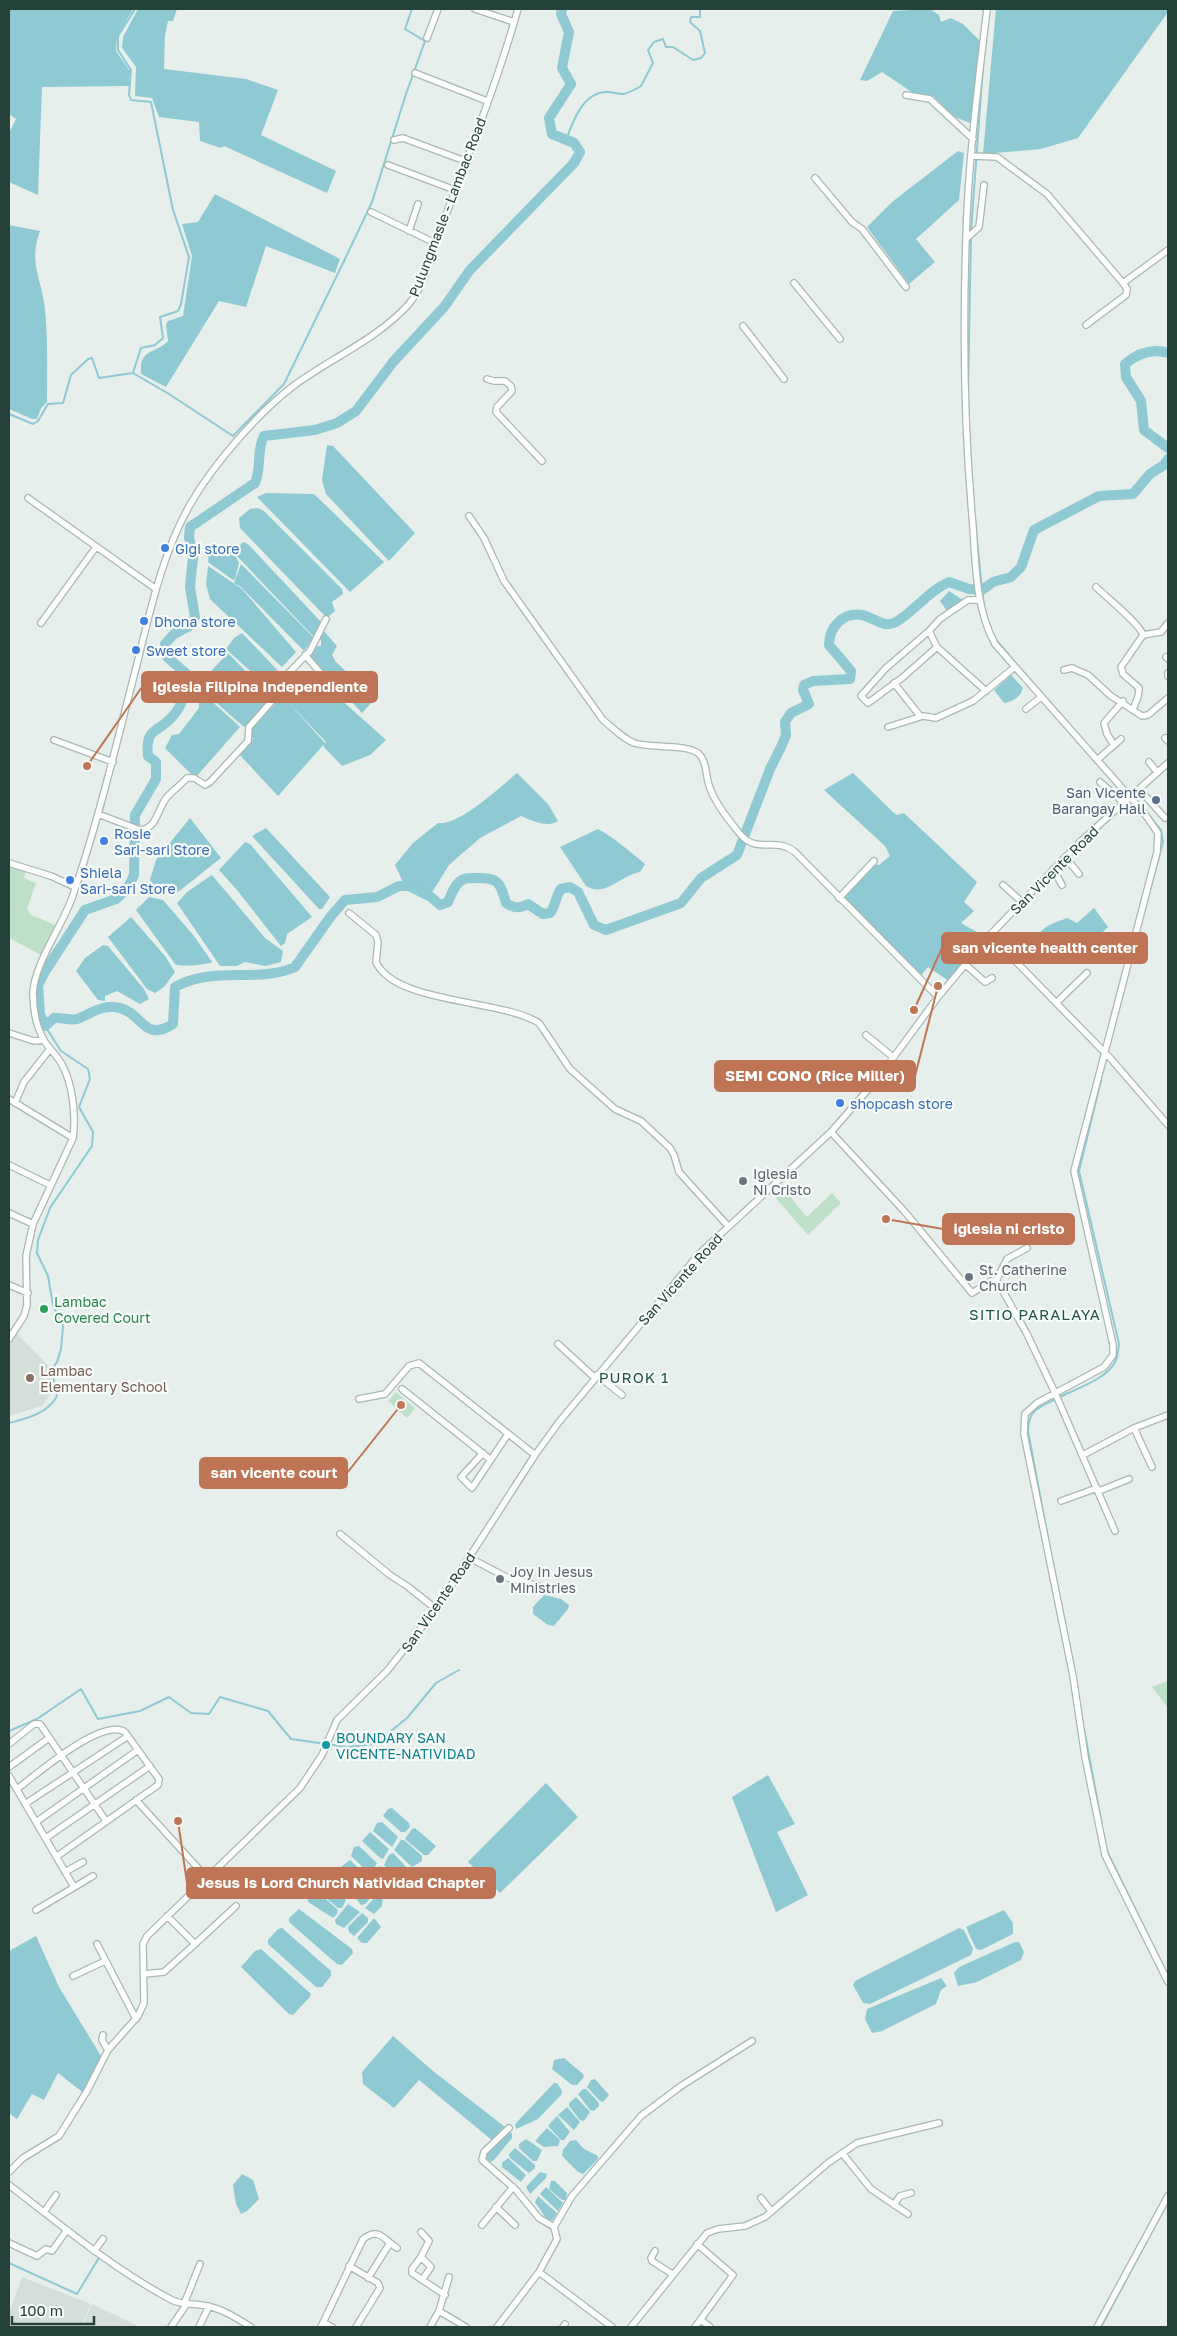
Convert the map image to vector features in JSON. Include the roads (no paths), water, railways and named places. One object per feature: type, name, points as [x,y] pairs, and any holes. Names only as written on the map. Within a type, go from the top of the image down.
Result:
[{"type":"street","points":[[427,38],[438,9]]},
{"type":"street","points":[[475,9],[514,22]]},
{"type":"street","name":"Pulungmasle - Lambac Road","points":[[9,1340],[24,1316],[28,1293],[26,1256],[33,1224],[73,1138],[75,1128],[67,1075],[57,1056],[44,1040],[34,1012],[33,989],[36,973],[61,926],[98,814],[113,762],[156,589],[170,546],[189,506],[235,445],[268,408],[292,387],[362,342],[406,306],[418,289],[455,190],[518,9]]},
{"type":"street","points":[[987,9],[973,139],[975,156],[968,237],[969,484],[980,597],[989,632],[996,644],[1155,826],[1158,840],[1074,1171],[1114,1346],[1113,1355],[1104,1367],[1036,1403],[1025,1414],[1024,1434],[1073,1676],[1085,1757],[1102,1843],[1109,1868],[1168,1982]]},
{"type":"street","points":[[415,73],[486,102]]},
{"type":"street","points":[[906,95],[930,99],[973,139]]},
{"type":"street","points":[[394,140],[403,138],[465,161]]},
{"type":"street","points":[[975,156],[997,157],[1047,194],[1124,283],[1127,289],[1126,295],[1086,325]]},
{"type":"street","points":[[388,165],[455,190]]},
{"type":"street","points":[[815,178],[852,222],[862,230],[906,287]]},
{"type":"street","points":[[968,237],[977,229],[981,218],[984,184]]},
{"type":"street","points":[[409,231],[418,204]]},
{"type":"street","points":[[371,212],[435,243]]},
{"type":"street","points":[[1124,283],[1168,250]]},
{"type":"street","points":[[794,283],[840,339]]},
{"type":"street","points":[[744,326],[784,379]]},
{"type":"street","points":[[487,379],[494,382],[505,381],[511,386],[512,391],[497,407],[496,412],[542,462]]},
{"type":"street","points":[[28,498],[156,589]]},
{"type":"street","points":[[469,516],[484,538],[504,581],[603,720],[623,737],[635,743],[697,753],[704,763],[714,798],[740,834],[747,841],[761,846],[778,844],[786,846],[938,998]]},
{"type":"street","points":[[41,623],[96,547]]},
{"type":"street","points":[[1096,587],[1118,609],[1136,622],[1143,635]]},
{"type":"street","points":[[937,647],[868,702],[861,696],[886,668],[929,632],[940,619],[968,600],[980,597]]},
{"type":"street","points":[[98,814],[140,830],[149,828],[168,796],[187,778],[194,778],[207,784],[249,740],[249,726],[272,701],[274,688],[315,642],[326,619]]},
{"type":"street","points":[[1132,709],[1138,697],[1139,688],[1123,674],[1121,667],[1143,635],[1161,632],[1168,623]]},
{"type":"street","points":[[929,632],[937,647],[986,691]]},
{"type":"street","points":[[305,655],[324,677]]},
{"type":"street","points":[[888,727],[914,720],[920,716],[936,718],[972,701],[1016,667]]},
{"type":"street","points":[[1064,670],[1072,668],[1088,675],[1111,696],[1123,702],[1141,716],[1146,716],[1167,700]]},
{"type":"street","points":[[894,683],[920,716]]},
{"type":"street","points":[[1026,709],[1042,697]]},
{"type":"street","points":[[1114,745],[1107,734],[1104,723],[1123,702]]},
{"type":"street","points":[[1096,760],[1121,739]]},
{"type":"street","points":[[54,740],[113,762]]},
{"type":"street","points":[[1149,762],[1158,772]]},
{"type":"street","name":"San Vicente Road","points":[[136,2019],[144,2003],[145,1940],[167,1916],[300,1788],[309,1777],[337,1720],[387,1671],[436,1609],[535,1455],[596,1377],[699,1254],[831,1132],[990,935],[1065,857],[1168,763]]},
{"type":"street","points":[[1100,782],[1124,803]]},
{"type":"street","points":[[1139,789],[1165,818]]},
{"type":"street","points":[[1065,857],[1080,874]]},
{"type":"street","points":[[839,898],[874,861]]},
{"type":"street","points":[[9,863],[50,876],[75,887]]},
{"type":"street","points":[[1053,870],[1062,885]]},
{"type":"street","points":[[1003,885],[1022,902]]},
{"type":"street","points":[[349,913],[376,935],[378,942],[376,962],[386,977],[437,998],[500,1010],[539,1023],[570,1069],[615,1109],[641,1121],[670,1148],[679,1172],[728,1226]]},
{"type":"street","points":[[990,935],[1057,1002],[1168,1126]]},
{"type":"street","points":[[966,965],[985,982],[992,978]]},
{"type":"street","points":[[1057,1002],[1087,973]]},
{"type":"street","points":[[9,1033],[34,1041],[44,1040]]},
{"type":"street","points":[[866,1035],[894,1056]]},
{"type":"street","points":[[15,1102],[24,1082],[50,1049]]},
{"type":"street","points":[[9,1099],[73,1138]]},
{"type":"street","points":[[831,1132],[904,1212],[972,1293],[996,1281],[1007,1259],[1027,1248]]},
{"type":"street","points":[[9,1165],[50,1185]]},
{"type":"street","points":[[9,1213],[33,1224]]},
{"type":"street","points":[[996,1281],[1027,1334],[1083,1455],[1115,1531]]},
{"type":"street","points":[[9,1284],[28,1293]]},
{"type":"street","points":[[558,1344],[596,1377],[622,1396]]},
{"type":"street","points":[[359,1399],[385,1394],[410,1366],[418,1363],[535,1455]]},
{"type":"street","points":[[402,1389],[491,1460]]},
{"type":"street","points":[[1083,1455],[1134,1428],[1168,1415]]},
{"type":"street","points":[[1134,1428],[1152,1467]]},
{"type":"street","points":[[483,1453],[461,1477],[472,1488],[508,1434]]},
{"type":"street","points":[[1061,1501],[1129,1479]]},
{"type":"street","points":[[340,1534],[436,1609]]},
{"type":"street","points":[[470,1558],[508,1578],[542,1588]]},
{"type":"street","points":[[9,1744],[37,1723],[106,1821]]},
{"type":"street","points":[[17,1788],[60,1756],[95,1734],[104,1731],[120,1729],[128,1736],[150,1766],[159,1783],[56,1857]]},
{"type":"street","points":[[25,1804],[128,1736]]},
{"type":"street","points":[[9,1767],[49,1738]]},
{"type":"street","points":[[36,1822],[138,1750]]},
{"type":"street","points":[[46,1838],[150,1766]]},
{"type":"street","points":[[9,1776],[74,1887]]},
{"type":"street","points":[[136,1800],[221,1890]]},
{"type":"street","points":[[65,1872],[84,1862]]},
{"type":"street","points":[[36,1910],[93,1876]]},
{"type":"street","points":[[144,1974],[164,1972],[236,1906]]},
{"type":"street","points":[[167,1916],[195,1944]]},
{"type":"street","points":[[9,2172],[23,2158],[59,2136],[88,2091],[108,2050],[136,2019],[97,1944]]},
{"type":"street","points":[[73,1976],[105,1961]]},
{"type":"street","points":[[103,2035],[102,2040],[108,2050]]},
{"type":"street","points":[[554,2227],[572,2196],[642,2116],[681,2086],[752,2041]]},
{"type":"street","points":[[631,2327],[697,2244],[713,2230],[750,2224],[771,2212],[842,2152],[857,2143],[939,2123]]},
{"type":"street","points":[[497,2327],[539,2272],[556,2242],[557,2236],[554,2227],[539,2218],[513,2187],[482,2160],[482,2156],[508,2128]]},
{"type":"street","points":[[842,2152],[871,2190],[908,2214]]},
{"type":"street","points":[[9,2185],[94,2251],[148,2287],[172,2300],[185,2304],[209,2306],[252,2327]]},
{"type":"street","points":[[482,2225],[513,2187]]},
{"type":"street","points":[[894,2205],[900,2196],[911,2193]]},
{"type":"street","points":[[44,2212],[56,2195]]},
{"type":"street","points":[[1097,2327],[1168,2196]]},
{"type":"street","points":[[761,2198],[771,2212]]},
{"type":"street","points":[[496,2207],[515,2225]]},
{"type":"street","points":[[9,2243],[37,2256],[46,2249],[52,2251],[67,2230]]},
{"type":"street","points":[[421,2232],[429,2240],[421,2257],[411,2271],[445,2296]]},
{"type":"street","points":[[332,2327],[323,2325],[361,2242],[371,2233],[377,2233],[397,2248]]},
{"type":"street","points":[[94,2251],[103,2239]]},
{"type":"street","points":[[368,2278],[390,2243]]},
{"type":"street","points":[[695,2327],[733,2275],[697,2244]]},
{"type":"street","points":[[656,2251],[651,2258],[652,2261],[672,2274]]},
{"type":"street","points":[[421,2257],[431,2267],[422,2280]]},
{"type":"street","points":[[171,2327],[185,2304],[200,2264]]},
{"type":"street","points":[[349,2266],[378,2283],[380,2288],[356,2327]]},
{"type":"street","points":[[539,2272],[612,2327]]},
{"type":"street","points":[[430,2327],[445,2296],[449,2276]]},
{"type":"street","points":[[199,2327],[209,2306]]},
{"type":"street","points":[[439,2311],[466,2327]]},
{"type":"street","points":[[701,2320],[710,2327]]},
{"type":"water","points":[[9,9],[133,9],[117,37],[116,51],[130,71],[129,86],[42,87],[38,195],[9,182],[9,133],[16,119],[9,114]]},
{"type":"water","points":[[138,9],[177,9],[173,21],[168,21],[165,36],[164,69],[246,79],[278,90],[261,135],[336,171],[327,193],[224,146],[221,148],[200,141],[199,122],[159,117],[152,98],[135,96],[136,67],[122,48],[123,37]]},
{"type":"water","points":[[930,9],[939,15],[941,22],[951,18],[963,24],[981,42],[972,124],[955,117],[933,96],[913,93],[882,72],[867,81],[860,80],[893,11]]},
{"type":"water","points":[[996,9],[1168,9],[1168,12],[1078,138],[1041,149],[983,154]]},
{"type":"water","points":[[958,151],[964,153],[959,200],[916,239],[935,262],[909,284],[867,227],[892,202]]},
{"type":"water","points":[[215,194],[340,259],[335,273],[266,246],[246,307],[219,301],[166,387],[141,374],[142,360],[148,353],[168,341],[166,325],[168,321],[183,316],[192,256],[182,224],[198,222]]},
{"type":"water","points":[[9,225],[40,231],[35,253],[46,321],[47,402],[41,408],[37,419],[32,419],[9,409]]},
{"type":"water","points":[[327,445],[333,446],[415,533],[389,561],[326,494],[322,480]]},
{"type":"water","points":[[266,493],[314,494],[384,562],[350,592],[257,497]]},
{"type":"water","points":[[258,508],[264,511],[342,589],[343,594],[332,602],[335,611],[328,617],[240,528],[239,518],[250,509]]},
{"type":"water","points":[[243,542],[248,544],[322,623],[317,634],[313,636],[234,553],[239,563],[235,579],[233,580],[208,562],[209,552],[220,545],[225,549],[228,546],[233,553]]},
{"type":"water","points":[[241,564],[314,638],[304,651],[241,587],[234,583]]},
{"type":"water","points":[[208,566],[242,589],[296,652],[282,667],[210,599],[206,584]]},
{"type":"water","points":[[949,591],[963,600],[947,611],[940,601]]},
{"type":"water","points":[[324,631],[337,646],[332,655],[336,662],[375,699],[362,713],[310,657],[315,646],[321,646],[321,640],[319,639]]},
{"type":"water","points":[[242,633],[282,675],[269,688],[226,649],[234,638]]},
{"type":"water","points":[[228,653],[270,696],[269,701],[244,727],[202,690],[212,670]]},
{"type":"water","points":[[300,671],[323,691],[328,688],[386,740],[370,755],[342,766],[323,746],[326,742],[285,699],[325,743],[278,796],[238,753],[253,739],[249,732],[275,704],[279,692]]},
{"type":"water","points":[[1011,675],[1023,688],[1016,698],[1004,703],[994,690]]},
{"type":"water","points":[[206,696],[240,727],[195,778],[165,748],[172,735],[179,734],[199,708],[199,701]]},
{"type":"water","points":[[517,773],[548,804],[558,821],[545,824],[521,816],[480,838],[449,865],[431,894],[414,885],[403,882],[395,865],[413,843],[438,823],[447,822],[468,812]]},
{"type":"water","points":[[853,773],[893,812],[897,815],[904,813],[977,882],[964,902],[974,911],[961,923],[987,938],[949,981],[928,967],[919,978],[841,898],[874,864],[879,865],[890,856],[885,846],[824,790]]},
{"type":"water","points":[[190,818],[221,858],[175,894],[167,894],[157,889],[150,880],[156,860]]},
{"type":"water","points":[[266,828],[330,897],[322,909],[319,909],[252,836]]},
{"type":"water","points":[[598,829],[645,864],[640,872],[607,888],[593,889],[586,886],[560,847]]},
{"type":"water","points":[[245,842],[250,844],[312,917],[287,934],[285,943],[281,946],[219,870]]},
{"type":"water","points":[[212,875],[265,938],[283,951],[281,962],[265,966],[245,962],[237,966],[220,966],[177,903],[187,892]]},
{"type":"water","points":[[149,897],[163,900],[194,936],[212,962],[194,965],[175,964],[136,910]]},
{"type":"water","points":[[1094,908],[1108,927],[1074,960],[1058,953],[1039,937],[1040,932],[1049,925],[1067,918],[1077,923]]},
{"type":"water","points":[[131,917],[165,956],[175,972],[164,987],[155,993],[147,989],[108,937]]},
{"type":"water","points":[[103,945],[108,946],[144,989],[149,999],[140,1004],[117,991],[105,996],[105,1001],[98,1000],[76,971],[85,958]]},
{"type":"water","points":[[544,1595],[561,1599],[569,1605],[568,1609],[554,1626],[548,1625],[533,1614],[533,1607]]},
{"type":"water","points":[[768,1775],[795,1824],[777,1832],[808,1895],[776,1912],[732,1797]]},
{"type":"water","points":[[546,1783],[578,1817],[500,1893],[468,1862]]},
{"type":"water","points":[[392,1808],[409,1823],[410,1827],[405,1832],[401,1832],[383,1816],[388,1809]]},
{"type":"water","points":[[382,1822],[398,1837],[392,1847],[373,1831],[377,1823]]},
{"type":"water","points":[[415,1828],[436,1846],[428,1855],[424,1855],[405,1839],[412,1829]]},
{"type":"water","points":[[370,1832],[389,1849],[383,1859],[362,1841]]},
{"type":"water","points":[[401,1840],[404,1840],[422,1856],[422,1861],[412,1867],[394,1850]]},
{"type":"water","points":[[359,1846],[377,1863],[372,1872],[368,1872],[351,1856],[354,1847]]},
{"type":"water","points":[[393,1853],[410,1871],[403,1881],[399,1880],[384,1865],[389,1855]]},
{"type":"water","points":[[350,1860],[366,1875],[361,1884],[358,1884],[342,1870],[341,1867]]},
{"type":"water","points":[[380,1866],[399,1884],[392,1893],[374,1877]]},
{"type":"water","points":[[326,1881],[346,1900],[342,1908],[338,1908],[318,1891],[319,1887]]},
{"type":"water","points":[[371,1882],[377,1887],[377,1891],[365,1904],[361,1905],[354,1896],[366,1883]]},
{"type":"water","points":[[314,1892],[318,1892],[338,1910],[333,1918],[308,1902],[308,1898]]},
{"type":"water","points":[[380,1892],[383,1893],[382,1906],[374,1914],[365,1908]]},
{"type":"water","points":[[348,1904],[360,1912],[344,1928],[336,1924],[335,1920]]},
{"type":"water","points":[[299,1909],[352,1949],[353,1953],[342,1965],[337,1964],[289,1922],[289,1918]]},
{"type":"water","points":[[1004,1910],[1013,1923],[1013,1934],[981,1950],[976,1949],[966,1927]]},
{"type":"water","points":[[362,1913],[368,1918],[368,1922],[354,1936],[349,1932],[348,1927]]},
{"type":"water","points":[[373,1919],[381,1927],[367,1943],[362,1943],[357,1938]]},
{"type":"water","points":[[282,1928],[331,1971],[331,1976],[322,1987],[316,1987],[268,1944],[268,1940],[278,1929]]},
{"type":"water","points":[[959,1928],[964,1930],[973,1949],[971,1955],[870,2004],[863,2003],[853,1985],[855,1981]]},
{"type":"water","points":[[36,1936],[59,1987],[101,2056],[85,2094],[58,2073],[44,2100],[32,2094],[17,2119],[9,2113],[9,1951]]},
{"type":"water","points":[[1015,1942],[1019,1942],[1024,1952],[1021,1960],[977,1982],[958,1986],[954,1973],[959,1967]]},
{"type":"water","points":[[261,1949],[311,1994],[293,2015],[289,2014],[241,1967],[255,1951]]},
{"type":"water","points":[[941,1978],[947,1986],[941,1990],[936,2004],[882,2031],[872,2033],[865,2019],[867,2009]]},
{"type":"water","points":[[393,2036],[433,2071],[505,2127],[493,2141],[419,2080],[394,2108],[363,2084],[362,2072]]},
{"type":"water","points":[[564,2058],[583,2074],[584,2077],[577,2085],[572,2085],[552,2069],[554,2060]]},
{"type":"water","points":[[595,2079],[609,2095],[603,2102],[587,2087],[591,2080]]},
{"type":"water","points":[[554,2083],[557,2083],[562,2091],[561,2095],[538,2119],[516,2129],[515,2125],[517,2122]]},
{"type":"water","points":[[583,2089],[586,2089],[599,2103],[599,2106],[594,2111],[590,2110],[578,2094]]},
{"type":"water","points":[[576,2097],[590,2112],[584,2121],[580,2120],[569,2106],[569,2103]]},
{"type":"water","points":[[567,2107],[580,2122],[574,2130],[558,2115]]},
{"type":"water","points":[[557,2116],[570,2132],[564,2140],[561,2140],[548,2126]]},
{"type":"water","points":[[547,2128],[560,2140],[558,2146],[544,2147],[535,2141]]},
{"type":"water","points":[[507,2132],[512,2133],[512,2138],[493,2161],[489,2162],[485,2156]]},
{"type":"water","points":[[526,2139],[542,2150],[537,2161],[533,2161],[519,2148],[519,2144]]},
{"type":"water","points":[[576,2140],[584,2149],[598,2156],[598,2159],[583,2174],[578,2172],[562,2156],[563,2150],[570,2141]]},
{"type":"water","points":[[515,2148],[535,2165],[535,2168],[529,2173],[510,2158],[509,2154]]},
{"type":"water","points":[[508,2158],[526,2175],[521,2182],[502,2167],[502,2163]]},
{"type":"water","points":[[540,2172],[547,2174],[546,2178],[530,2194],[526,2187]]},
{"type":"water","points":[[242,2174],[253,2180],[259,2199],[247,2211],[241,2214],[236,2204],[233,2185]]},
{"type":"water","points":[[551,2181],[555,2181],[567,2193],[566,2200],[562,2200],[549,2189]]},
{"type":"water","points":[[546,2187],[563,2203],[558,2211],[540,2194]]},
{"type":"water","points":[[538,2196],[557,2213],[553,2220],[548,2221],[535,2202]]},
{"type":"waterway","points":[[9,414],[33,424],[38,421],[48,404],[63,403],[71,375],[88,359],[92,358],[99,378],[133,373],[141,348],[155,345],[163,338],[160,317],[178,311],[181,304],[189,257],[173,210],[151,102],[131,100],[129,95],[131,70],[118,50],[118,36],[135,9]]},
{"type":"waterway","points":[[133,373],[233,436],[284,384],[372,202],[425,41],[405,29],[412,9]]},
{"type":"waterway","points":[[562,9],[561,14],[569,32],[562,68],[571,84],[549,118],[552,134],[574,143],[580,152],[574,163],[470,270],[444,307],[393,362],[356,411],[337,423],[315,430],[264,436],[260,447],[255,483],[190,527],[189,537],[193,557],[190,587],[195,617],[191,625],[174,634],[165,644],[167,657],[189,676],[184,698],[179,707],[173,716],[151,735],[149,740],[148,756],[156,762],[156,779],[135,815],[134,875],[128,888],[116,899],[85,910],[46,970],[38,985],[40,1014],[45,1026],[54,1018],[77,1019],[102,1008],[113,1007],[127,1011],[149,1029],[163,1029],[173,1024],[175,987],[205,977],[266,974],[281,972],[295,967],[331,916],[345,900],[377,897],[399,886],[409,886],[431,897],[440,905],[448,902],[454,889],[461,881],[470,878],[490,879],[500,886],[506,903],[517,907],[528,904],[543,914],[550,913],[561,889],[570,887],[578,892],[594,925],[606,930],[681,903],[701,878],[737,855],[770,769],[786,735],[785,722],[791,713],[809,704],[803,690],[804,685],[813,681],[850,679],[851,671],[829,645],[831,632],[838,622],[849,616],[862,615],[883,623],[892,624],[935,590],[949,582],[969,589],[982,590],[993,582],[1011,577],[1021,567],[1034,530],[1099,496],[1133,494],[1150,474],[1164,465],[1168,459]]},
{"type":"waterway","points":[[566,140],[580,109],[591,97],[607,92],[623,94],[641,86],[653,63],[648,50],[654,42],[663,39],[666,47],[673,47],[693,60],[701,58],[705,53],[700,31],[690,22],[691,17],[700,17],[700,9]]},
{"type":"waterway","points":[[971,231],[984,53]]},
{"type":"waterway","points":[[968,391],[971,238]]},
{"type":"waterway","points":[[1168,353],[1145,352],[1125,364],[1126,377],[1141,401],[1144,430],[1168,448]]},
{"type":"waterway","points":[[975,522],[984,607]]},
{"type":"waterway","points":[[996,640],[1009,655]]},
{"type":"waterway","points":[[1139,930],[1163,842],[1161,830],[1150,817]]},
{"type":"waterway","points":[[9,1423],[30,1417],[42,1411],[57,1396],[52,1369],[57,1362],[61,1349],[63,1326],[53,1305],[48,1276],[37,1253],[38,1240],[50,1208],[92,1146],[93,1132],[79,1107],[90,1079],[88,1069],[61,1051],[45,1026]]},
{"type":"waterway","points":[[1060,1397],[1106,1373],[1112,1367],[1118,1354],[1119,1344],[1079,1171],[1101,1080]]},
{"type":"waterway","points":[[1048,1538],[1028,1424],[1035,1410],[1056,1399]]},
{"type":"waterway","points":[[9,1731],[37,1719],[81,1689],[98,1719],[140,1711],[169,1697],[191,1713],[209,1714],[220,1697],[268,1711],[291,1739],[347,1747],[375,1744],[407,1718],[436,1683],[459,1670]]},
{"type":"waterway","points":[[1084,1729],[1102,1825]]},
{"type":"waterway","points":[[1106,1849],[1168,1976]]},
{"type":"waterway","points":[[1101,2327],[1147,2241]]},
{"type":"waterway","points":[[9,2263],[77,2294],[100,2256]]},
{"type":"place","name":"Gigi store","points":[[165,548]]},
{"type":"place","name":"Dhona store","points":[[144,621]]},
{"type":"place","name":"Sweet store","points":[[136,650]]},
{"type":"place","name":"Iglesia Filipina Independiente","points":[[87,766]]},
{"type":"place","name":"San Vicente Barangay Hall","points":[[1156,800]]},
{"type":"place","name":"Rosie Sari-sari Store","points":[[104,841]]},
{"type":"place","name":"Shiela Sari-sari Store","points":[[70,880]]},
{"type":"place","name":"SEMI CONO (Rice Miller)","points":[[938,986]]},
{"type":"place","name":"san vicente health center","points":[[914,1010]]},
{"type":"place","name":"shopcash store","points":[[840,1103]]},
{"type":"place","name":"Iglesia Ni Cristo","points":[[743,1181]]},
{"type":"place","name":"iglesia ni cristo","points":[[886,1219]]},
{"type":"place","name":"St. Catherine Church","points":[[969,1277]]},
{"type":"place","name":"Lambac Covered Court","points":[[44,1309]]},
{"type":"place","name":"Lambac Elementary School","points":[[30,1378]]},
{"type":"place","name":"san vicente court","points":[[401,1405]]},
{"type":"place","name":"Joy In Jesus Ministries","points":[[500,1579]]},
{"type":"place","name":"BOUNDARY SAN VICENTE-NATIVIDAD","points":[[326,1745]]},
{"type":"place","name":"Jesus Is Lord Church Natividad Chapter","points":[[178,1821]]},
{"type":"district","name":"SITIO PARALAYA","points":[[1035,1314]]},
{"type":"district","name":"PUROK 1","points":[[634,1377]]}]
